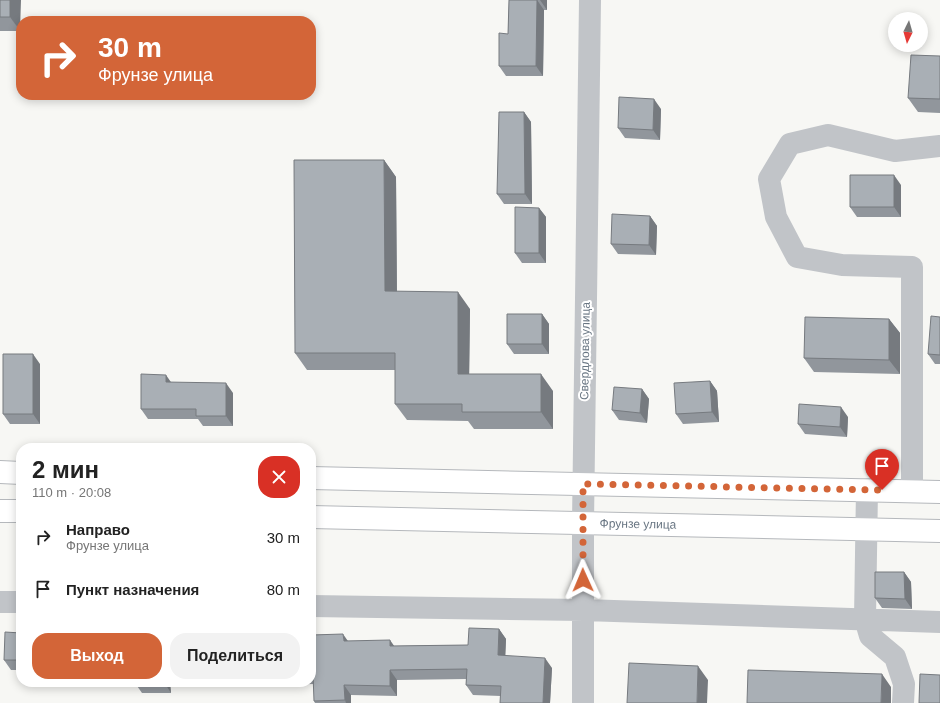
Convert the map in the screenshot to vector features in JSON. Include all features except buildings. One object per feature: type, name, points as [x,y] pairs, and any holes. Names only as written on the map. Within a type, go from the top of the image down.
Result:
[{"type":"main road","points":[[0,472],[16,473]]},
{"type":"main road","points":[[316,478],[867,489],[940,492]]},
{"type":"main road","points":[[0,511],[16,511]]},
{"type":"main road","name":"Фрунзе улица","points":[[316,517],[866,528],[940,531]]},
{"type":"street","name":"Свердлова улица","points":[[584,703],[583,484],[590,0]]},
{"type":"street","points":[[912,491],[912,267],[842,265],[797,257],[776,217],[769,179],[790,144],[828,135],[895,150],[940,146]]},
{"type":"street","points":[[867,489],[865,619],[870,636],[895,657],[904,684],[903,703]]},
{"type":"street","points":[[0,602],[16,602]]},
{"type":"street","points":[[316,606],[584,610],[940,622]]},
{"type":"route","points":[[583,580],[583,484],[882,490]]}]
